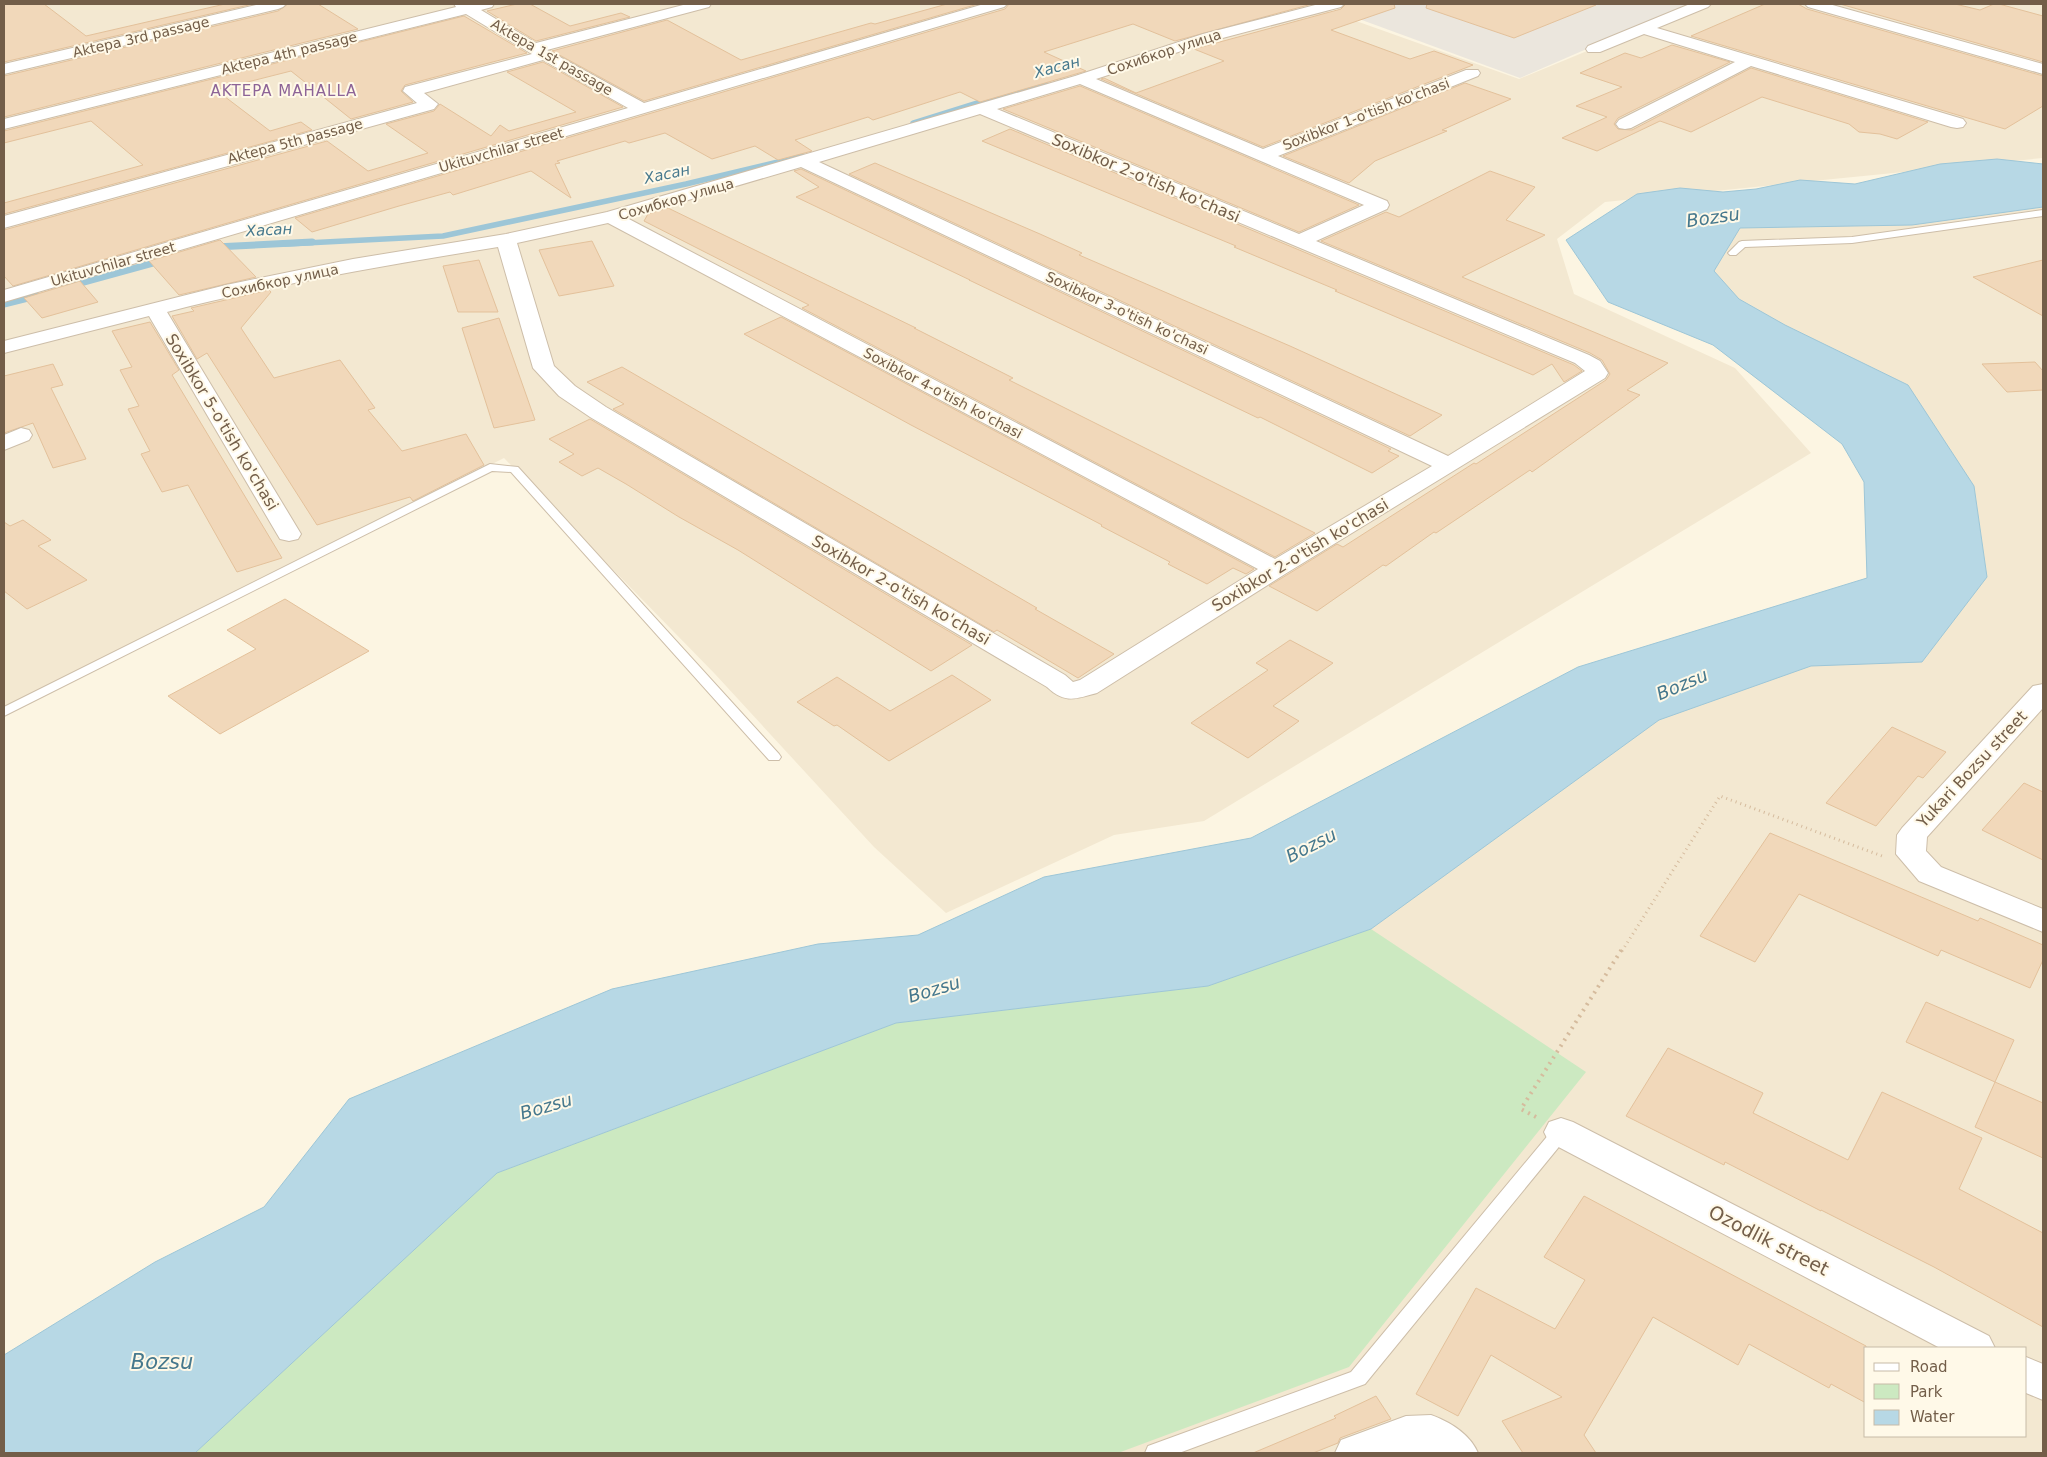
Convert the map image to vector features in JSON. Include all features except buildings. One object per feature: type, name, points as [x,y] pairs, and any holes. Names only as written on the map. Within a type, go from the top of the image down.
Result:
[{"type":"street","name":"Aktepa 3rd passage","points":[[4,69],[278,4]]},
{"type":"street","name":"Aktepa 4th passage","points":[[4,124],[465,6],[487,4]]},
{"type":"street","name":"Aktepa 5th passage","points":[[4,222],[428,105],[430,104],[411,91],[704,4]]},
{"type":"street","name":"Ukituvchilar street","points":[[4,296],[999,4]]},
{"type":"street","name":"Сохибкор улица","points":[[4,347],[226,291],[353,265],[506,240],[611,217],[805,162],[1081,79],[1209,37],[1336,4]]},
{"type":"street","points":[[1594,49],[1703,4]]},
{"type":"street","points":[[1814,4],[2043,69]]},
{"type":"street","name":"Aktepa 1st passage","points":[[465,6],[540,52],[643,109]]},
{"type":"street","points":[[1643,29],[1957,123]]},
{"type":"street","points":[[1625,124],[1749,61]]},
{"type":"street","name":"Soxibkor 1-o'tish ko'chasi","points":[[1261,156],[1472,73]]},
{"type":"street","name":"Soxibkor 1-o'tish ko'chasi","points":[[1081,79],[1380,205],[1298,242]]},
{"type":"street","name":"Soxibkor 2-o'tish ko'chasi","points":[[506,240],[544,368],[567,392],[1056,681],[1067,690],[1088,686],[1597,373],[1592,366],[1582,359],[980,108]]},
{"type":"street","name":"Soxibkor 3-o'tish ko'chasi","points":[[805,162],[1449,465]]},
{"type":"street","name":"Soxibkor 4-o'tish ko'chasi","points":[[611,217],[1276,569]]},
{"type":"street","name":"Soxibkor 5-o'tish ko'chasi","points":[[155,310],[288,534]]},
{"type":"street","name":"Yukari Bozsu street","points":[[1930,874],[1911,854],[1912,834],[2043,692]]},
{"type":"street","points":[[1930,874],[2043,921]]},
{"type":"street","name":"Ozodlik street","points":[[1561,1132],[1974,1347]]},
{"type":"street","points":[[2027,1375],[2043,1383]]},
{"type":"street","points":[[1356,1453],[1406,1434],[1431,1433],[1458,1453]]},
{"type":"lane","points":[[1733,253],[1742,244],[1852,240],[2043,213]]},
{"type":"lane","points":[[4,712],[490,467],[514,469],[774,757]]},
{"type":"lane","points":[[1155,1453],[1358,1378],[1561,1132]]},
{"type":"path","points":[[1561,1132],[1521,1109],[1720,796],[1930,874]]},
{"type":"shaded area","name":"AKTEPA MAHALLA","points":[[4,4],[1341,4],[1328,11],[1519,79],[1701,4],[2043,4],[2043,158],[1605,202],[1557,239],[1574,294],[1735,368],[1811,453],[1204,821],[1114,835],[946,913],[874,847],[715,674],[504,458],[4,710]]},
{"type":"shaded area","points":[[1359,4],[1690,4],[1520,78],[1340,12]]},
{"type":"shaded area","points":[[2043,189],[2043,1453],[28,1453],[822,1025],[1880,583],[1869,444],[1686,289],[1678,220]]},
{"type":"green space","points":[[1371,929],[1586,1072],[1349,1367],[1118,1453],[195,1453],[497,1173],[896,1023],[1208,986]]},
{"type":"water","name":"Bozsu","points":[[1997,159],[2043,164],[2043,207],[1912,225],[1740,228],[1714,271],[1739,299],[1785,325],[1908,385],[1974,486],[1987,577],[1922,662],[1811,666],[1659,720],[1371,929],[1208,986],[896,1023],[497,1173],[195,1453],[4,1453],[4,1355],[155,1262],[264,1207],[349,1099],[612,989],[818,944],[918,935],[1044,877],[1251,838],[1578,667],[1867,578],[1864,482],[1842,444],[1713,345],[1608,302],[1566,240],[1637,194],[1680,188],[1723,192],[1756,189],[1800,180],[1855,184],[1940,164]]},
{"type":"waterway","name":"Хасан","points":[[913,123],[996,97],[1047,85]]},
{"type":"waterway","name":"Хасан","points":[[286,244],[443,236],[686,184],[803,156]]},
{"type":"waterway","name":"Хасан","points":[[215,247],[312,242]]},
{"type":"waterway","name":"Хасан","points":[[70,286],[161,261]]},
{"type":"waterway","name":"Хасан","points":[[4,304],[36,296]]},
{"type":"district","name":"AKTEPA MAHALLA","points":[[284,91]]}]
